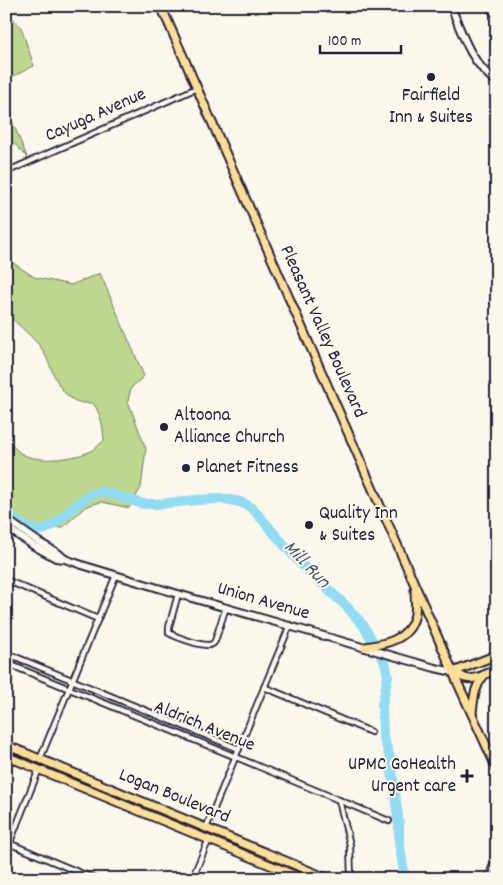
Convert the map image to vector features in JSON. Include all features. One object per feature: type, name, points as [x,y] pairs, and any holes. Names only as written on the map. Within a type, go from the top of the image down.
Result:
[{"type":"main road","name":"Pleasant Valley Boulevard","points":[[161,6],[453,672],[472,714],[493,752],[497,769]]},
{"type":"main road","points":[[451,6],[467,46],[476,62],[497,82]]},
{"type":"main road","name":"Union Avenue","points":[[7,523],[65,559],[82,565],[453,672]]},
{"type":"main road","points":[[369,647],[396,640],[409,629],[415,617],[415,584]]},
{"type":"main road","points":[[453,672],[497,655]]},
{"type":"main road","points":[[453,672],[469,679],[497,669]]},
{"type":"main road","points":[[472,714],[475,690],[484,675]]},
{"type":"main road","name":"Logan Boulevard","points":[[6,745],[329,879]]},
{"type":"main road","name":"Logan Boulevard","points":[[6,756],[304,879]]},
{"type":"street","points":[[486,6],[497,17]]},
{"type":"street","name":"Cayuga Avenue","points":[[6,172],[197,88]]},
{"type":"street","points":[[40,759],[116,575]]},
{"type":"street","points":[[6,580],[98,619]]},
{"type":"street","points":[[178,594],[168,627],[169,633],[175,637],[206,645],[212,644],[215,641],[226,607]]},
{"type":"street","points":[[206,828],[290,625]]},
{"type":"street","name":"Aldrich Avenue","points":[[6,653],[238,749]]},
{"type":"street","name":"Aldrich Avenue","points":[[6,663],[389,821]]},
{"type":"street","points":[[264,687],[371,732]]},
{"type":"street","points":[[6,852],[39,769]]},
{"type":"street","points":[[339,800],[350,845],[351,879]]},
{"type":"street","points":[[192,879],[209,839]]},
{"type":"street","points":[[8,843],[95,879]]},
{"type":"street","points":[[487,879],[495,866]]},
{"type":"street","points":[[6,873],[10,879]]},
{"type":"green space","points":[[6,11],[21,27],[34,66],[6,80]]},
{"type":"green space","points":[[6,106],[27,157],[6,135]]},
{"type":"green space","points":[[6,257],[34,277],[71,285],[100,273],[144,376],[131,388],[128,401],[146,449],[141,488],[129,508],[102,502],[93,504],[84,508],[62,528],[48,526],[36,529],[15,519],[6,507],[6,437],[19,452],[26,456],[44,459],[82,455],[93,450],[104,440],[101,420],[93,403],[82,403],[73,400],[66,394],[60,387],[39,345],[6,312]]},
{"type":"waterway","name":"Mill Run","points":[[6,512],[27,527],[42,530],[57,522],[86,497],[100,492],[146,504],[217,499],[231,500],[254,510],[300,563],[345,605],[363,625],[385,662],[388,676],[382,705],[383,736],[390,757],[399,824],[403,879]]},
{"type":"place","name":"Fairfield Inn & Suites","points":[[431,77]]},
{"type":"place","name":"Altoona Alliance Church","points":[[164,427]]},
{"type":"place","name":"Planet Fitness","points":[[186,468]]},
{"type":"place","name":"Quality Inn & Suites","points":[[309,525]]},
{"type":"place","name":"UPMC GoHealth Urgent care","points":[[467,776]]}]
